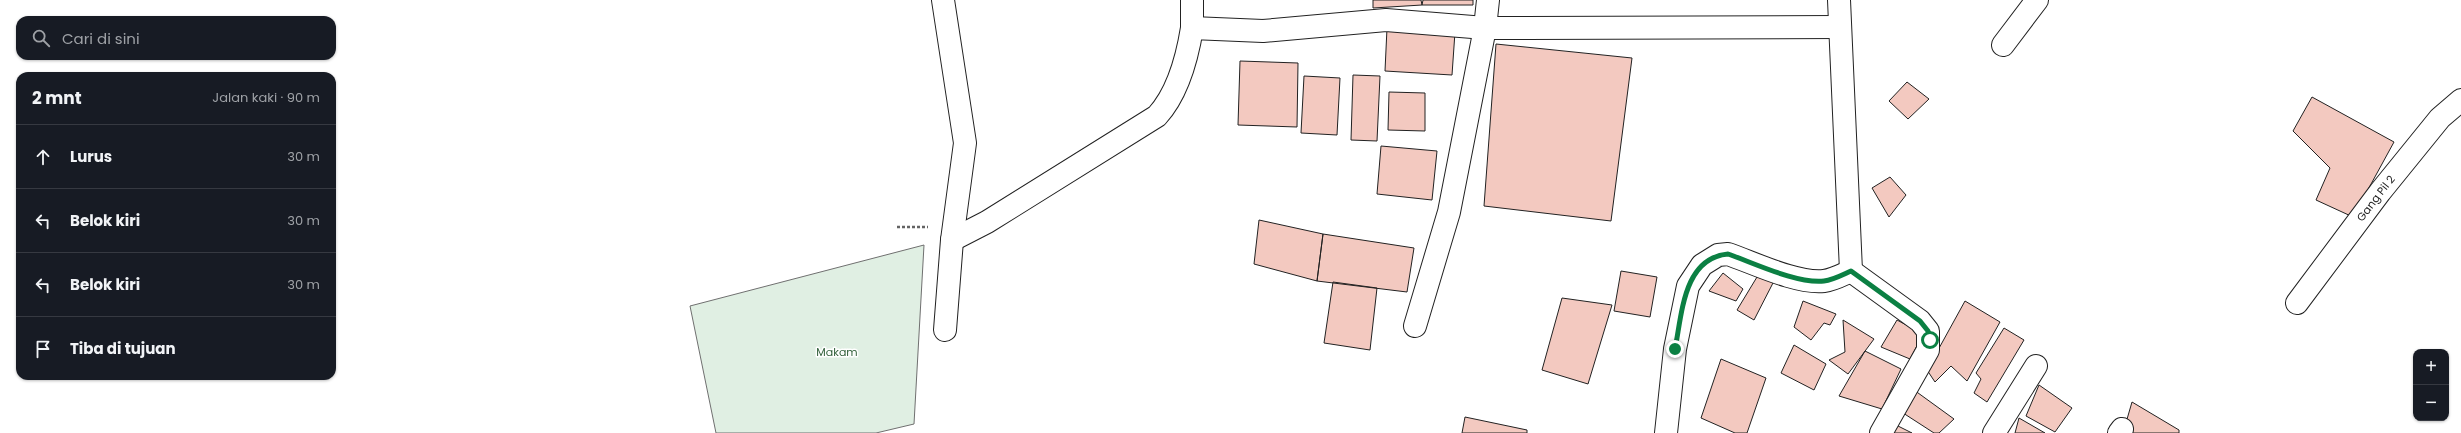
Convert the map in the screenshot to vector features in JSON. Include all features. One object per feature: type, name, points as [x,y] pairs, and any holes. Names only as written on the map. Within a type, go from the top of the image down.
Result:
[{"type":"street","points":[[943,0],[965,143],[952,240],[945,330]]},
{"type":"street","points":[[952,240],[987,222],[1157,116],[1166,106],[1172,95],[1186,59],[1192,28],[1192,0]]},
{"type":"street","points":[[1415,326],[1449,212],[1485,28],[1488,0]]},
{"type":"street","points":[[1839,0],[1851,271]]},
{"type":"street","points":[[2004,45],[2037,0]]},
{"type":"street","points":[[1192,28],[1263,31],[1386,20],[1485,28],[1839,27]]},
{"type":"street","name":"Gang Pil 2","points":[[2298,303],[2380,192],[2440,118],[2461,100]]},
{"type":"street","points":[[1666,433],[1675,349],[1688,286],[1702,264],[1718,255],[1728,254],[1796,278],[1823,281],[1851,271]]},
{"type":"street","points":[[1851,271],[1920,321],[1928,331],[1930,340],[1928,350],[1881,433]]},
{"type":"street","points":[[1994,433],[2036,366]]},
{"type":"green space","name":"Makam","points":[[924,245],[914,424],[876,433],[716,433],[690,306]]},
{"type":"building","points":[[1373,0],[1421,0],[1422,5],[1373,8]]},
{"type":"building","points":[[1423,0],[1473,0],[1473,5],[1422,5]]},
{"type":"building","points":[[1387,28],[1455,32],[1452,75],[1385,71]]},
{"type":"building","points":[[1496,44],[1632,58],[1611,221],[1484,206]]},
{"type":"building","points":[[1240,61],[1298,63],[1297,127],[1238,125]]},
{"type":"building","points":[[1353,75],[1380,76],[1377,141],[1351,140]]},
{"type":"building","points":[[1304,76],[1340,78],[1337,135],[1301,133]]},
{"type":"building","points":[[1907,82],[1929,99],[1908,119],[1889,101]]},
{"type":"building","points":[[1389,92],[1425,93],[1425,131],[1388,130]]},
{"type":"building","points":[[2312,97],[2394,142],[2353,217],[2316,200],[2330,168],[2293,131]]},
{"type":"building","points":[[1381,146],[1437,151],[1432,200],[1377,194]]},
{"type":"building","points":[[1890,177],[1906,195],[1889,217],[1872,188]]},
{"type":"building","points":[[1259,220],[1323,234],[1317,281],[1254,264]]},
{"type":"building","points":[[1323,234],[1414,248],[1407,292],[1317,281]]},
{"type":"building","points":[[1621,271],[1657,277],[1650,317],[1614,311]]},
{"type":"building","points":[[1723,273],[1743,289],[1736,301],[1709,291]]},
{"type":"building","points":[[1757,277],[1774,281],[1754,320],[1737,310]]},
{"type":"building","points":[[1333,282],[1377,288],[1370,350],[1324,343]]},
{"type":"building","points":[[1562,298],[1612,305],[1588,384],[1542,370]]},
{"type":"building","points":[[1803,301],[1836,314],[1830,325],[1824,323],[1811,340],[1794,327]]},
{"type":"building","points":[[1965,301],[2000,322],[1967,381],[1951,366],[1935,382],[1927,370]]},
{"type":"building","points":[[1843,320],[1874,339],[1848,374],[1829,360],[1845,352]]},
{"type":"building","points":[[1897,320],[1923,334],[1910,359],[1881,347]]},
{"type":"building","points":[[2004,328],[2024,340],[1987,402],[1974,393],[1981,379],[1976,373]]},
{"type":"building","points":[[1794,345],[1826,364],[1814,390],[1781,373]]},
{"type":"building","points":[[1865,351],[1901,369],[1882,409],[1839,396]]},
{"type":"building","points":[[1721,359],[1766,378],[1747,433],[1735,433],[1701,418]]},
{"type":"building","points":[[2039,385],[2072,408],[2055,432],[2026,416]]},
{"type":"building","points":[[1914,390],[1954,419],[1939,433],[1934,433],[1900,411]]},
{"type":"building","points":[[2132,402],[2179,430],[2179,433],[2123,433]]},
{"type":"building","points":[[1465,417],[1527,430],[1527,433],[1462,433]]},
{"type":"building","points":[[2019,418],[2045,433],[2015,433]]},
{"type":"building","points":[[1896,425],[1912,433],[1893,433]]},
{"type":"route","points":[[1675,349],[1688,286],[1702,264],[1718,255],[1728,254],[1796,278],[1823,281],[1836,278],[1851,271],[1920,321],[1928,331],[1930,340]]}]
